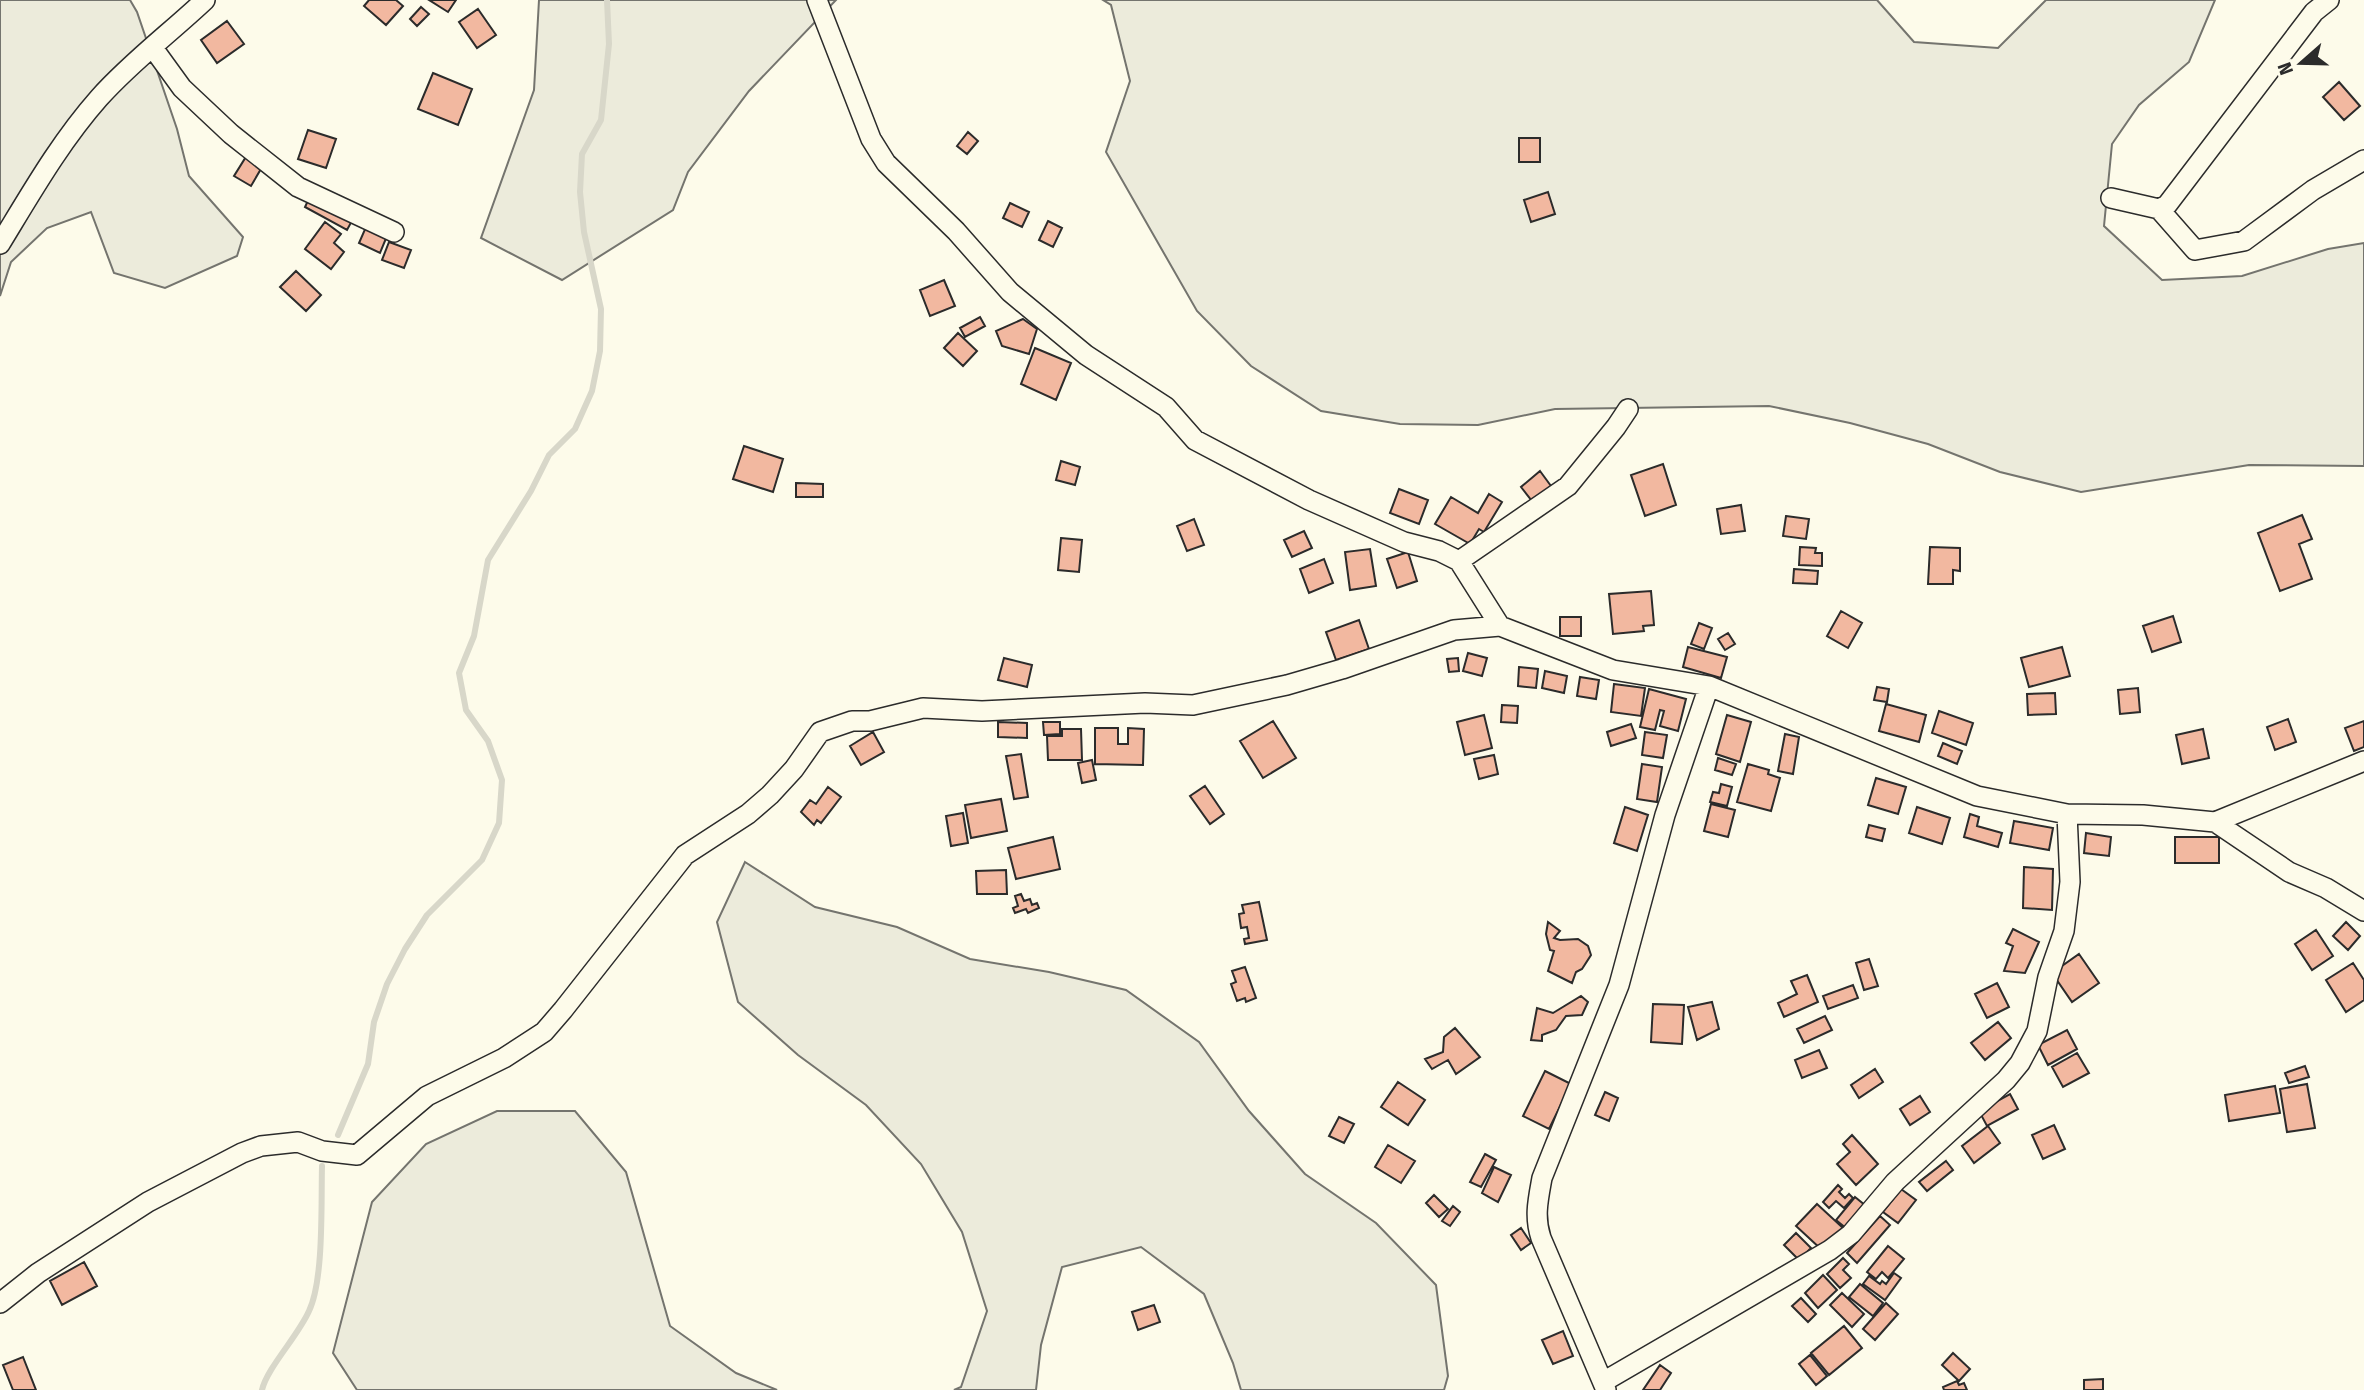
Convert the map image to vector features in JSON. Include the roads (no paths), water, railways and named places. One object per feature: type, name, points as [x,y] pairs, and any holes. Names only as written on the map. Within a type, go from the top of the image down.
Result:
[{"type":"street","points":[[0,244],[43,175],[98,100],[135,61],[205,0]]},
{"type":"street","points":[[817,0],[871,138],[886,163],[956,231],[1010,292],[1086,355],[1166,407],[1195,440],[1309,500],[1404,542],[1439,551],[1459,561],[1500,626]]},
{"type":"street","points":[[2159,209],[2166,205],[2314,12],[2329,0]]},
{"type":"street","points":[[153,48],[182,88],[231,134],[298,187],[394,232]]},
{"type":"street","points":[[2111,198],[2159,209],[2195,250],[2244,241],[2313,190],[2364,160]]},
{"type":"street","points":[[1459,561],[1568,486],[1628,409]]},
{"type":"street","points":[[0,1303],[38,1273],[148,1202],[242,1153],[261,1146],[298,1142],[322,1151],[357,1155],[427,1096],[504,1058],[544,1032],[685,855],[748,814],[770,795],[794,769],[820,732],[852,721],[883,719],[923,708],[982,711],[1145,703],[1193,705],[1287,685],[1454,630],[1500,626],[1613,670],[1709,686],[1977,796],[2067,814],[2143,815],[2216,822],[2364,761]]},
{"type":"street","points":[[1709,686],[1665,816],[1619,985],[1542,1178],[1536,1208],[1536,1223],[1541,1238],[1605,1386],[1830,1250],[1851,1234],[1895,1182],[2007,1080],[2020,1063],[2037,1031],[2048,976],[2064,931],[2070,882],[2067,814]]},
{"type":"street","points":[[2216,822],[2289,872],[2326,888],[2364,911]]},
{"type":"waterway","points":[[338,1135],[368,1064],[374,1022],[387,984],[405,949],[427,915],[482,860],[499,823],[502,780],[488,741],[466,710],[459,673],[474,636],[488,560],[531,491],[549,455],[575,429],[592,391],[600,351],[601,309],[584,232],[580,192],[582,154],[601,120],[609,44],[607,0]]},
{"type":"waterway","points":[[262,1390],[270,1372],[304,1321],[314,1297],[321,1241],[322,1166]]}]
